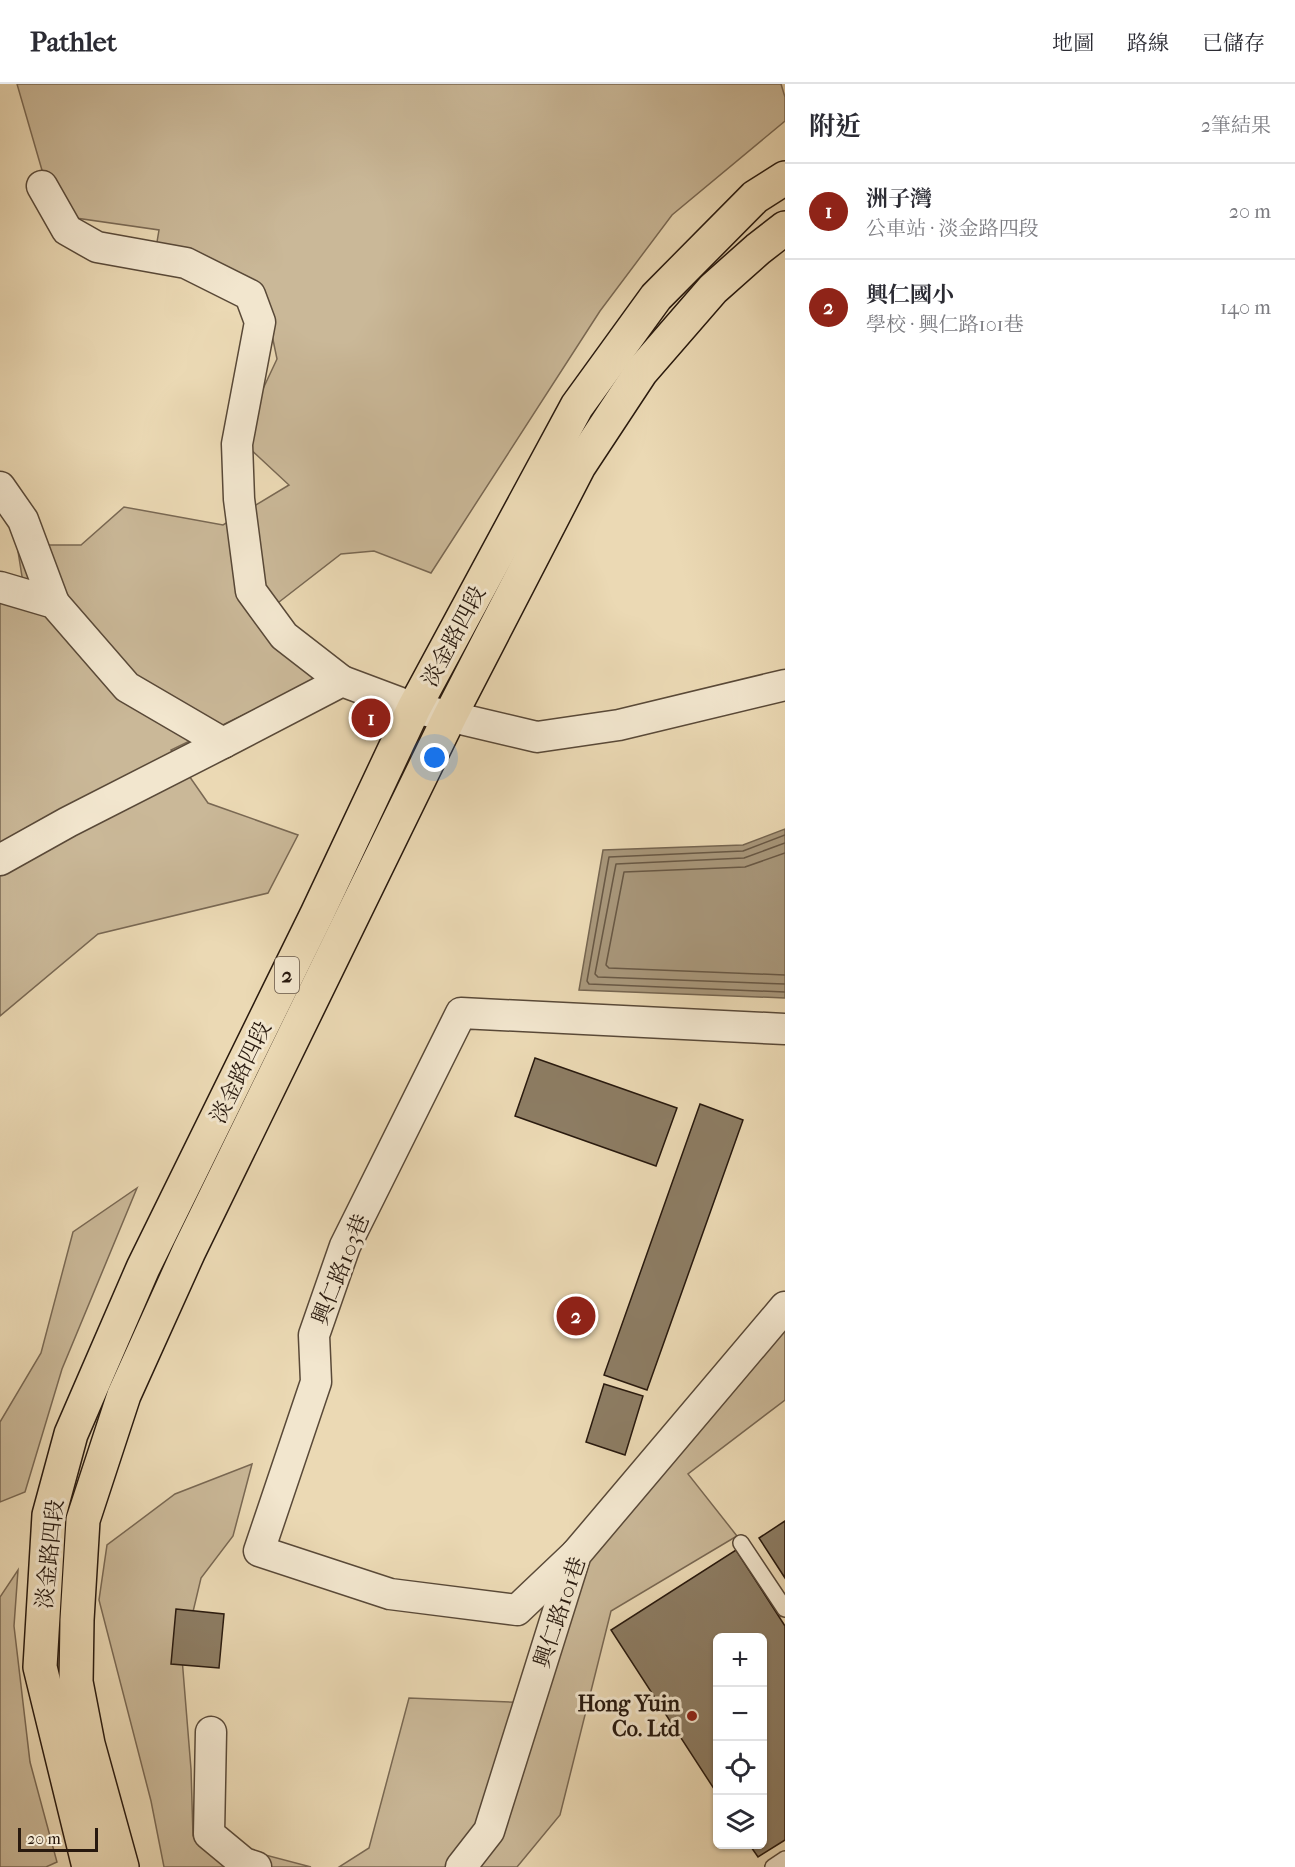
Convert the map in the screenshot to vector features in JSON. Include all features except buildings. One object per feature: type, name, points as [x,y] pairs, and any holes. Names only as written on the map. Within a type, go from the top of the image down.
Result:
[{"type":"main road","name":"淡金路四段","points":[[89,1867],[40,1667],[49,1515],[71,1434],[144,1268],[317,914],[414,708],[577,406],[656,297],[755,197],[785,178]]},
{"type":"main road","name":"淡金路四段","points":[[122,1867],[88,1744],[76,1682],[83,1520],[124,1395],[189,1251],[450,716],[579,466],[641,372],[713,289],[785,228]]},
{"type":"street","points":[[42,186],[67,230],[97,246],[186,263],[250,295],[260,322],[237,444],[239,499],[251,591],[284,636],[342,681],[414,708],[537,737],[619,725],[785,685]]},
{"type":"street","points":[[0,487],[23,520],[54,603],[127,687],[223,743]]},
{"type":"street","points":[[0,587],[54,603]]},
{"type":"street","points":[[0,860],[68,822],[342,681]]},
{"type":"street","name":"興仁路103巷","points":[[576,1554],[517,1610],[390,1594],[259,1551],[316,1382],[314,1335],[345,1246],[461,1013],[785,1029]]},
{"type":"street","name":"興仁路101巷","points":[[461,1867],[489,1831],[576,1554],[774,1323],[785,1307]]},
{"type":"street","points":[[211,1732],[209,1834],[244,1863],[256,1867]]},
{"type":"street","points":[[440,1867],[489,1831]]},
{"type":"lane","points":[[741,1543],[785,1610]]},
{"type":"lane","points":[[773,1867],[785,1859]]},
{"type":"shaded area","points":[[17,84],[781,84],[785,97],[785,121],[672,215],[600,311],[431,573],[374,551],[341,554],[261,616],[318,679],[171,750],[208,803],[298,835],[268,893],[98,934],[0,1016],[0,602],[27,608],[17,545],[81,545],[124,507],[223,525],[289,485],[247,446],[254,408],[277,359],[266,306],[231,274],[152,272],[159,230],[55,215]]},
{"type":"shaded area","points":[[137,1188],[62,1369],[25,1492],[0,1502],[0,1422],[41,1353],[73,1232]]},
{"type":"shaded area","points":[[785,1326],[785,1400],[688,1474],[737,1536],[611,1611],[560,1815],[517,1867],[339,1867],[369,1848],[409,1698],[535,1703],[586,1557]]},
{"type":"shaded area","points":[[252,1464],[233,1536],[201,1578],[182,1658],[191,1769],[193,1836],[311,1867],[164,1867],[151,1801],[99,1600],[107,1545],[175,1494]]},
{"type":"shaded area","points":[[18,1570],[14,1626],[30,1762],[57,1862],[46,1867],[0,1867],[0,1597]]},
{"type":"water","points":[[785,829],[785,998],[579,990],[603,850],[743,845]]},
{"type":"place","name":"洲子灣","points":[[371,718]]},
{"type":"place","name":"興仁國小","points":[[576,1316]]},
{"type":"place","name":"Hong Yuin Co. Ltd","points":[[692,1716]]}]
